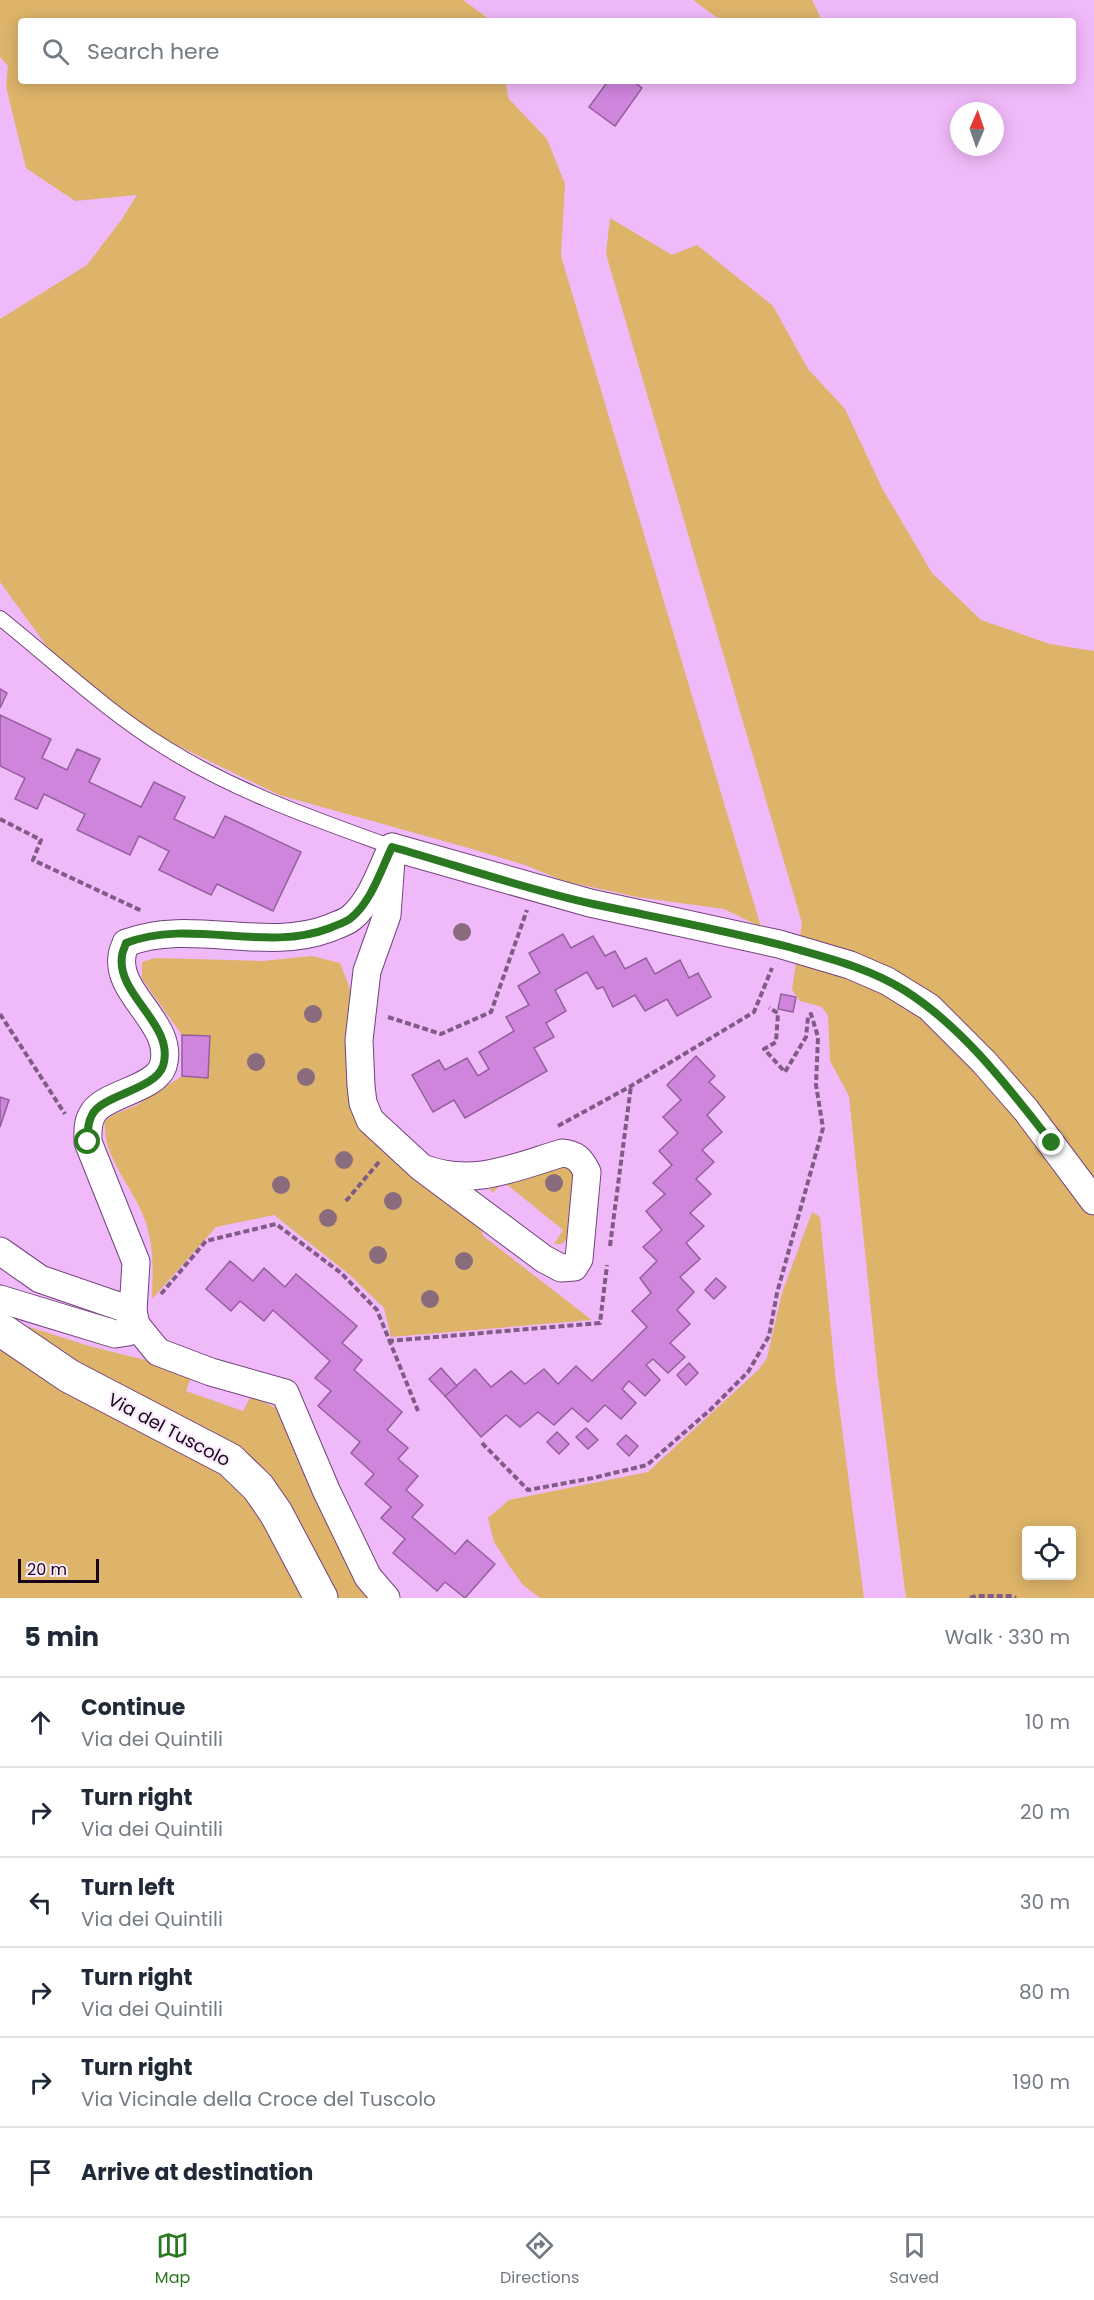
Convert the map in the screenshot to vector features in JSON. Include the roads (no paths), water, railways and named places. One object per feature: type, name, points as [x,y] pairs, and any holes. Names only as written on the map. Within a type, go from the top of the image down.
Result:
[{"type":"street","points":[[392,847],[590,903],[779,944],[832,959],[873,974],[902,989],[947,1024],[1005,1086],[1052,1143],[1094,1201]]},
{"type":"street","points":[[392,847],[387,915],[367,971],[359,1040],[363,1102],[370,1120],[422,1168],[544,1260],[561,1268],[574,1267],[579,1259],[587,1172],[581,1160],[572,1154],[562,1153],[492,1174],[459,1177],[442,1175],[422,1168]]},
{"type":"street","points":[[0,1299],[115,1334],[128,1332],[134,1318],[136,1262],[88,1142],[92,1113],[103,1104],[156,1077],[163,1066],[163,1038],[124,976],[121,957],[126,943],[145,936],[172,934],[267,938],[303,936],[319,932],[355,914],[370,893],[392,847]]},
{"type":"street","points":[[0,1251],[40,1279],[134,1318],[158,1352],[211,1372],[285,1393],[326,1490],[368,1577],[386,1598]]},
{"type":"street","name":"Via del Tuscolo","points":[[0,1329],[69,1376],[230,1460],[258,1487],[276,1514],[321,1598]]},
{"type":"lane","points":[[0,618],[135,728],[185,760],[229,783],[300,814],[392,847]]}]
